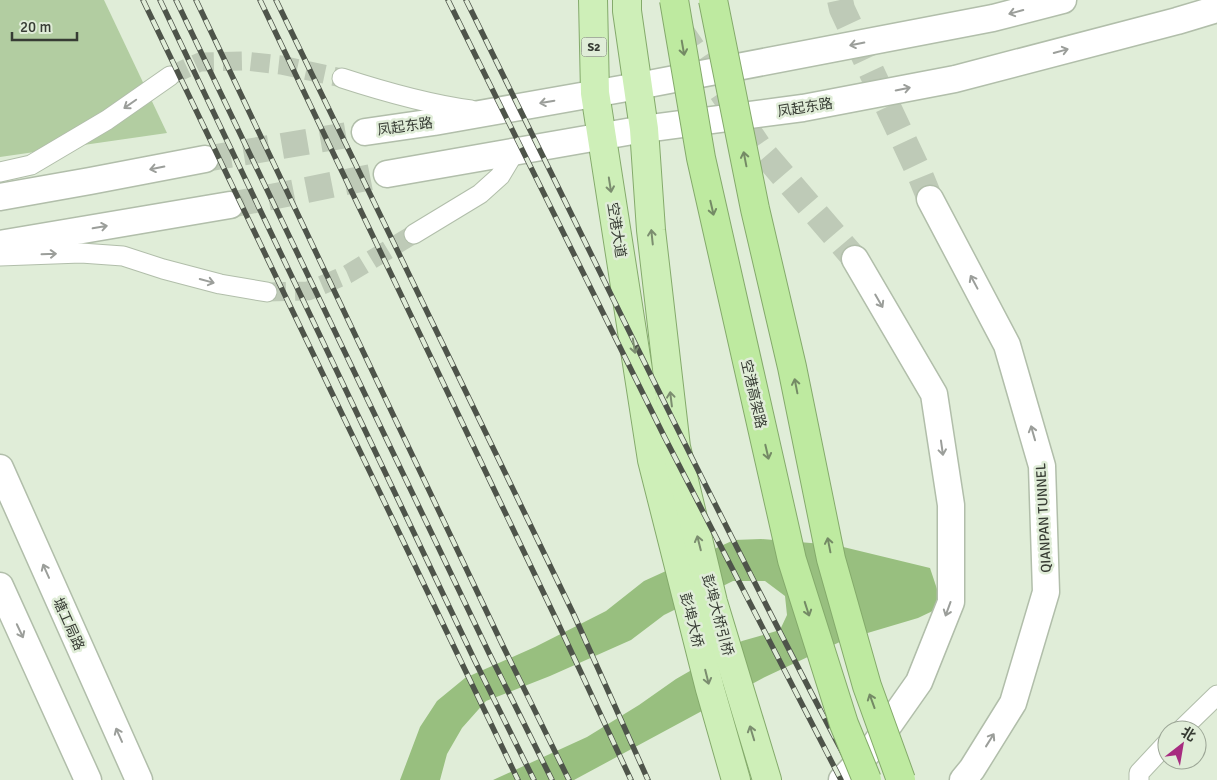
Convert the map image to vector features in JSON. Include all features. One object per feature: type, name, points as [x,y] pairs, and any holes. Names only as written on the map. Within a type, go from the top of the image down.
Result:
[{"type":"highway","name":"空港高架路","points":[[674,0],[701,158],[792,560],[844,724],[867,780]]},
{"type":"highway","points":[[713,0],[755,209],[792,367],[832,559],[867,686],[901,780]]},
{"type":"main road","name":"空港大道","points":[[593,0],[595,93],[652,460]]},
{"type":"main road","points":[[627,0],[644,129]]},
{"type":"main road","name":"凤起东路","points":[[365,132],[434,122],[638,86],[993,18],[1063,0]]},
{"type":"main road","name":"凤起东路","points":[[387,174],[644,129],[803,108],[954,79],[1217,9]]},
{"type":"main road","name":"彭埠大桥引桥","points":[[644,129],[651,230],[676,447],[713,602],[767,780]]},
{"type":"main road","points":[[0,197],[205,159]]},
{"type":"main road","name":"QIANPAN TUNNEL","points":[[930,199],[1007,345],[1042,466],[1046,592],[1013,703],[972,769],[963,780]]},
{"type":"main road","points":[[0,244],[230,205]]},
{"type":"main road","points":[[842,780],[874,746],[919,682],[951,602],[950,505],[934,394],[855,259]]},
{"type":"main road","name":"彭埠大桥","points":[[652,460],[710,689],[736,780]]},
{"type":"main road","name":"塘工局路","points":[[0,468],[139,780]]},
{"type":"main road","points":[[0,586],[88,780]]},
{"type":"street","points":[[0,172],[31,165],[107,120],[170,76]]},
{"type":"street","points":[[342,78],[386,92],[434,104],[490,112]]},
{"type":"street","points":[[414,234],[480,194],[500,176],[515,151]]},
{"type":"street","points":[[0,256],[82,253],[123,256],[220,284],[267,292]]},
{"type":"street","points":[[1191,720],[1217,695]]},
{"type":"street","points":[[1138,780],[1140,773],[1157,754]]},
{"type":"shaded area","points":[[0,0],[104,0],[167,133],[0,157]]},
{"type":"shaded area","points":[[761,539],[835,545],[930,568],[937,589],[939,608],[918,618],[844,640],[765,677],[574,780],[493,780],[587,737],[639,705],[676,679],[742,641],[780,630],[787,615],[785,596],[765,581],[733,581],[664,615],[631,640],[550,676],[486,701],[462,728],[447,754],[440,780],[400,780],[420,727],[437,701],[465,678],[535,647],[606,611],[644,581],[734,540]]},
{"type":"tunnel","points":[[840,0],[842,9],[930,199]]},
{"type":"tunnel","points":[[678,27],[761,150],[855,259]]},
{"type":"tunnel","points":[[170,76],[200,62],[245,61],[281,65],[342,78]]},
{"type":"tunnel","points":[[205,159],[365,132]]},
{"type":"tunnel","points":[[230,205],[387,174]]},
{"type":"tunnel","points":[[267,292],[308,291],[348,274],[414,234]]},
{"type":"railway","points":[[143,0],[518,780]]},
{"type":"railway","points":[[160,0],[475,661],[534,780]]},
{"type":"railway","points":[[176,0],[489,653],[552,780]]},
{"type":"railway","points":[[196,0],[503,646],[569,780]]},
{"type":"railway","points":[[260,0],[631,780]]},
{"type":"railway","points":[[276,0],[574,615],[648,780]]},
{"type":"railway","points":[[448,0],[664,436],[841,780]]},
{"type":"railway","points":[[466,0],[708,489],[857,780]]}]
